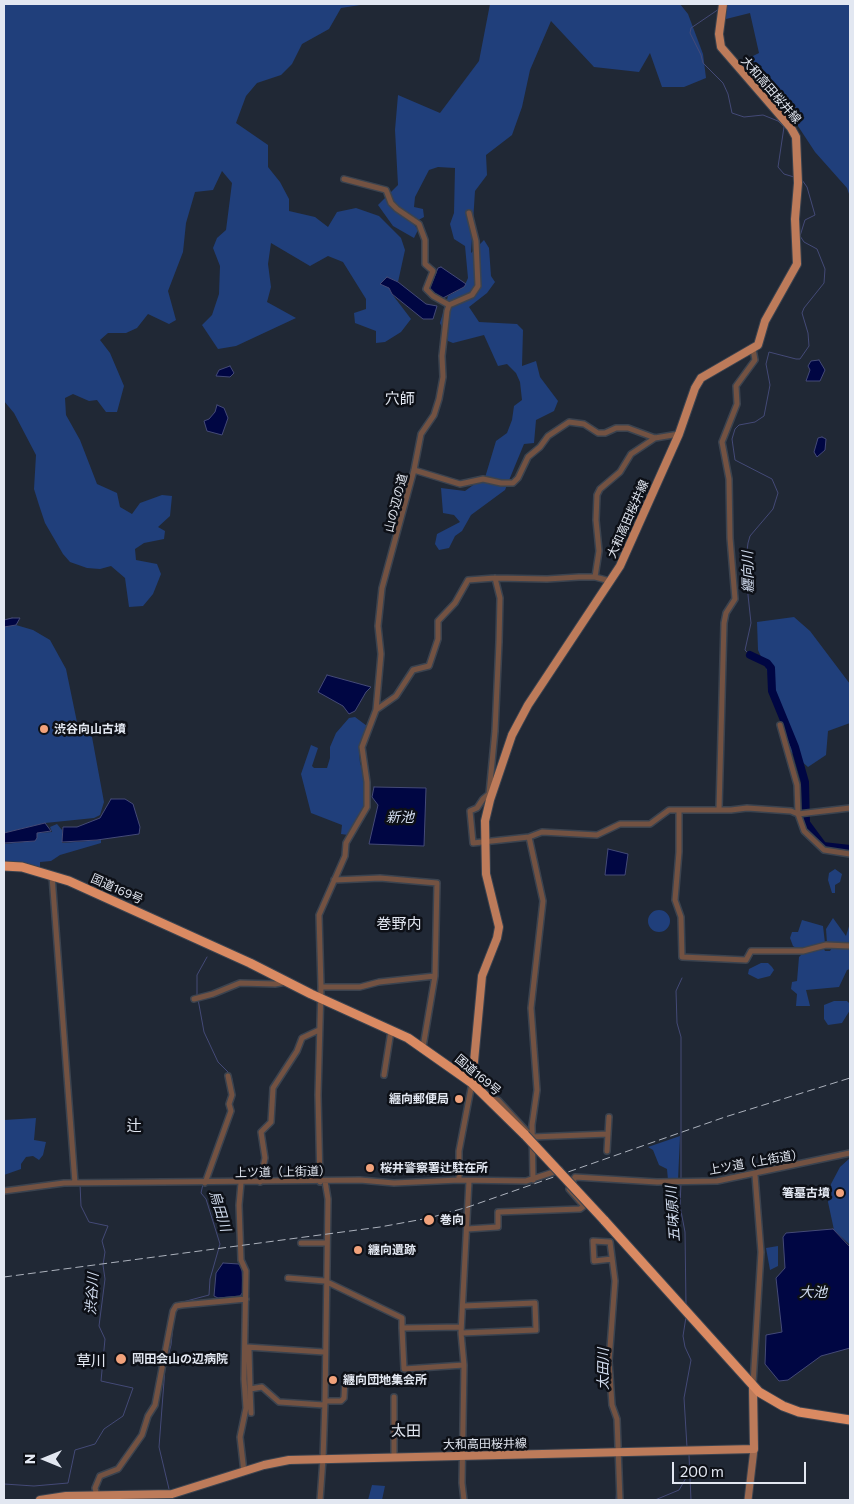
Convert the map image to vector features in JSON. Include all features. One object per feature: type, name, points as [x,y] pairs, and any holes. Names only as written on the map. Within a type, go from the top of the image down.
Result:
[{"type":"highway","name":"国道169号","points":[[4,866],[22,867],[52,876],[126,906],[423,1047],[472,1083],[529,1136],[753,1387],[772,1400],[799,1412],[850,1420]]},
{"type":"main road","name":"大和高田桜井線","points":[[472,1083],[482,976],[498,938],[499,927],[486,874],[486,821],[489,797],[512,735],[528,705],[610,581],[627,551],[679,434],[695,388],[701,378],[753,349],[760,341],[765,320],[797,264],[795,220],[798,174],[796,137],[791,128],[721,47],[719,34],[722,4]]},
{"type":"main road","points":[[753,1387],[754,1449]]},
{"type":"main road","name":"大和高田桜井線","points":[[40,1500],[66,1496],[98,1498],[172,1494],[289,1460],[754,1449]]},
{"type":"street","points":[[344,179],[386,190],[391,203],[419,224],[425,240],[425,264],[433,271],[426,289],[433,296],[450,305]]},
{"type":"street","points":[[450,305],[472,295],[478,286],[476,241],[469,213]]},
{"type":"street","points":[[414,470],[420,434],[434,415],[439,399],[443,377],[442,356],[450,305]]},
{"type":"street","points":[[719,810],[724,623],[726,613],[735,599],[730,538],[729,479],[722,442],[737,404],[736,386],[755,360],[753,349]]},
{"type":"street","name":"山の辺の道","points":[[320,1500],[323,1459],[328,1199],[323,1182],[318,1095],[321,987],[319,915],[345,856],[346,843],[367,807],[367,782],[362,747],[376,710],[381,654],[378,631],[380,604],[414,470],[460,484],[483,478],[501,483],[513,483],[518,478],[528,458],[540,448],[548,436],[569,422],[584,424],[598,433],[605,433],[616,428],[628,428],[655,438],[679,434]]},
{"type":"street","points":[[595,577],[599,552],[596,520],[597,495],[600,489],[620,472],[631,454],[655,438]]},
{"type":"street","points":[[376,710],[396,696],[413,670],[429,666],[438,639],[438,621],[455,603],[468,580],[595,577],[610,581]]},
{"type":"street","points":[[495,578],[500,598],[495,731],[489,797],[482,799],[477,808],[470,810],[469,814],[473,843],[530,837],[542,832],[597,835],[620,824],[650,824],[665,811],[748,808],[791,811],[799,814],[850,808]]},
{"type":"street","points":[[780,725],[797,785],[799,814],[804,831],[820,848],[835,853],[850,854]]},
{"type":"street","points":[[679,810],[679,852],[675,900],[681,918],[682,957],[746,960],[751,951],[803,951],[826,945],[850,946]]},
{"type":"street","points":[[530,837],[543,901],[531,1008],[536,1078],[529,1136],[532,1180]]},
{"type":"street","points":[[52,876],[75,1183]]},
{"type":"street","points":[[334,880],[380,878],[437,883],[435,976],[423,1047]]},
{"type":"street","points":[[321,987],[360,988],[379,982],[435,976]]},
{"type":"street","points":[[194,999],[213,994],[240,983],[275,984],[286,982]]},
{"type":"street","points":[[260,1182],[266,1158],[261,1132],[271,1122],[273,1088],[297,1051],[302,1038],[319,1030]]},
{"type":"street","points":[[384,1075],[391,1031]]},
{"type":"street","points":[[204,1183],[231,1112],[229,1104],[232,1095],[228,1076]]},
{"type":"street","points":[[459,1180],[459,1151],[472,1083]]},
{"type":"street","points":[[608,1151],[609,1117]]},
{"type":"street","points":[[529,1136],[608,1134]]},
{"type":"street","name":"上ツ道（上街道）","points":[[467,1229],[498,1227],[498,1212],[580,1209],[584,1206],[569,1189],[576,1177],[657,1182],[717,1181],[755,1175],[850,1154]]},
{"type":"street","name":"上ツ道（上街道）","points":[[4,1191],[75,1183],[240,1183],[360,1180],[394,1183],[459,1180],[532,1180],[560,1170]]},
{"type":"street","points":[[753,1387],[761,1252],[755,1175]]},
{"type":"street","points":[[464,1500],[462,1455],[464,1364],[461,1330],[469,1180]]},
{"type":"street","points":[[240,1183],[241,1260],[246,1271],[246,1408],[240,1437],[244,1472]]},
{"type":"street","points":[[612,1259],[594,1260],[593,1241],[610,1242],[615,1282],[609,1361],[612,1405],[617,1418],[620,1500]]},
{"type":"street","points":[[301,1243],[326,1243]]},
{"type":"street","points":[[288,1278],[326,1281],[402,1318],[404,1369],[464,1364]]},
{"type":"street","points":[[98,1498],[95,1488],[100,1476],[118,1469],[142,1435],[148,1416],[155,1406],[173,1311],[176,1306],[246,1299]]},
{"type":"street","points":[[402,1328],[536,1330],[535,1304],[462,1306]]},
{"type":"street","points":[[247,1347],[324,1352]]},
{"type":"street","points":[[247,1347],[251,1413]]},
{"type":"street","points":[[740,1372],[750,1376],[753,1372]]},
{"type":"street","points":[[250,1389],[262,1387],[279,1402],[324,1403],[341,1401],[344,1398],[345,1379]]},
{"type":"street","points":[[394,1397],[394,1457]]},
{"type":"street","points":[[748,1500],[754,1449]]},
{"type":"shaded area","points":[[4,4],[367,4],[341,8],[329,29],[302,44],[292,64],[281,75],[257,83],[246,96],[236,123],[268,145],[268,167],[280,182],[289,199],[289,211],[315,217],[328,227],[337,212],[356,208],[379,216],[401,238],[405,250],[398,282],[387,277],[392,294],[411,319],[401,332],[385,342],[376,343],[376,331],[355,323],[354,313],[366,309],[366,299],[343,262],[328,256],[310,266],[271,243],[268,264],[271,287],[267,302],[296,318],[236,346],[218,349],[202,325],[212,315],[219,294],[220,266],[213,248],[217,238],[226,230],[232,183],[222,171],[213,190],[195,192],[186,223],[183,252],[168,291],[176,320],[169,324],[148,314],[137,328],[126,333],[108,333],[100,340],[110,353],[124,386],[117,412],[106,412],[97,400],[89,401],[73,394],[65,398],[66,415],[80,440],[97,484],[117,493],[120,507],[132,514],[140,503],[162,495],[172,496],[170,516],[158,527],[165,531],[164,539],[144,543],[135,549],[136,560],[157,564],[161,574],[153,594],[143,606],[129,607],[125,578],[111,566],[100,569],[87,568],[70,562],[63,554],[45,523],[34,489],[36,455],[14,413],[4,401]]},
{"type":"shaded area","points":[[490,4],[680,4],[688,14],[703,54],[706,78],[684,87],[662,87],[650,53],[639,72],[594,67],[551,21],[530,70],[522,107],[512,135],[486,155],[487,175],[475,191],[471,253],[484,240],[489,248],[491,276],[495,282],[487,293],[469,307],[479,322],[517,324],[523,330],[522,366],[536,361],[540,377],[558,401],[554,411],[536,420],[534,443],[524,444],[505,490],[471,515],[462,531],[455,536],[449,548],[439,550],[435,544],[437,534],[460,522],[454,515],[443,513],[441,488],[465,491],[476,483],[484,481],[496,441],[507,433],[512,420],[514,406],[522,400],[520,382],[516,373],[507,364],[498,366],[484,335],[453,343],[448,341],[440,323],[448,296],[464,287],[468,278],[465,246],[454,239],[450,224],[454,213],[455,168],[438,167],[429,170],[415,197],[414,207],[423,209],[424,217],[413,223],[418,230],[414,238],[393,226],[378,205],[398,185],[395,130],[398,95],[440,113],[479,61]]},
{"type":"shaded area","points":[[726,4],[850,4],[850,197],[847,188],[815,152],[794,120],[747,75],[739,63],[759,53],[750,13],[726,19]]},
{"type":"shaded area","points":[[794,617],[810,631],[850,684],[850,723],[828,731],[826,755],[808,767],[790,751],[767,670],[758,650],[757,622]]},
{"type":"shaded area","name":"渋谷向山古墳","points":[[16,625],[33,630],[50,640],[66,669],[78,727],[89,732],[92,737],[104,802],[100,815],[94,818],[45,823],[4,833],[4,627]]},
{"type":"shaded area","points":[[355,717],[367,726],[359,750],[360,763],[365,777],[365,804],[362,813],[348,835],[341,834],[342,825],[311,813],[301,774],[311,745],[318,748],[312,766],[314,768],[327,768],[330,758],[330,747],[336,733],[349,718]]},
{"type":"shaded area","points":[[57,824],[62,830],[62,843],[101,840],[101,843],[60,855],[51,861],[40,862],[40,869],[4,865],[4,844],[35,841],[37,833],[52,832],[50,827]]},
{"type":"shaded area","points":[[835,869],[842,874],[840,882],[835,885],[835,893],[832,893],[828,880],[829,873]]},
{"type":"shaded area","points":[[659,910],[669,917],[670,921],[663,931],[659,932],[649,925],[648,921],[655,911]]},
{"type":"shaded area","points":[[833,918],[846,936],[850,923],[850,969],[847,970],[839,987],[806,990],[810,1006],[796,1006],[797,994],[791,989],[792,982],[797,981],[799,957],[804,952],[823,947],[825,951],[830,951],[833,946],[827,943],[826,929]]},
{"type":"shaded area","points":[[802,920],[823,926],[825,943],[799,950],[793,946],[790,938],[792,932],[798,932]]},
{"type":"shaded area","points":[[761,963],[768,963],[772,967],[774,970],[770,976],[758,979],[748,974],[749,969]]},
{"type":"shaded area","points":[[834,1001],[847,1001],[850,1010],[842,1023],[828,1025],[824,1019],[824,1005]]},
{"type":"shaded area","points":[[36,1118],[34,1140],[46,1142],[43,1155],[39,1160],[33,1156],[26,1157],[21,1164],[21,1169],[4,1175],[4,1120]]},
{"type":"shaded area","points":[[680,1136],[678,1180],[668,1180],[667,1169],[659,1165],[653,1150],[648,1147]]},
{"type":"shaded area","name":"箸墓古墳","points":[[850,1158],[850,1245],[834,1230],[828,1202],[831,1184],[840,1167]]},
{"type":"shaded area","points":[[778,1246],[778,1266],[770,1270],[766,1248]]},
{"type":"shaded area","points":[[372,1485],[385,1486],[382,1500],[368,1500]]},
{"type":"water","points":[[441,267],[466,284],[464,287],[443,298],[429,290],[438,268]]},
{"type":"water","points":[[387,277],[398,282],[426,304],[437,306],[433,319],[423,319],[392,294],[389,288],[380,284]]},
{"type":"water","points":[[819,360],[825,370],[820,381],[806,381],[810,370],[808,366],[811,361]]},
{"type":"water","points":[[230,366],[234,373],[230,377],[216,376],[219,370]]},
{"type":"water","points":[[217,405],[224,408],[228,418],[222,435],[207,431],[204,421],[209,419],[215,412]]},
{"type":"water","points":[[818,438],[826,439],[825,450],[817,457],[814,452]]},
{"type":"water","points":[[20,618],[16,625],[4,627],[4,620]]},
{"type":"water","points":[[327,675],[371,687],[355,711],[349,714],[343,706],[318,692]]},
{"type":"water","name":"新池","points":[[374,787],[426,788],[424,846],[369,844],[378,805],[372,797]]},
{"type":"water","points":[[111,799],[125,799],[133,804],[140,827],[139,834],[97,840],[62,842],[63,827],[77,827],[100,818]]},
{"type":"water","points":[[45,823],[51,831],[37,833],[35,841],[4,843],[4,833]]},
{"type":"water","points":[[608,849],[628,854],[625,875],[605,875]]},
{"type":"water","name":"大池","points":[[833,1229],[850,1247],[850,1348],[821,1356],[788,1380],[779,1381],[765,1364],[766,1335],[782,1332],[776,1278],[785,1268],[783,1237],[786,1233]]},
{"type":"water","points":[[223,1263],[239,1264],[242,1268],[243,1292],[240,1296],[218,1298],[214,1296],[216,1273]]},
{"type":"waterway","name":"纒向川","points":[[719,9],[691,28],[690,33],[703,63],[723,83],[728,94],[732,113],[744,117],[763,115],[778,121],[784,127],[778,167],[784,174],[794,177]]},
{"type":"waterway","name":"纒向川","points":[[750,655],[745,650],[751,623],[745,567],[748,543],[750,536],[773,509],[778,493],[772,479],[735,460],[732,439],[735,429],[739,425],[755,422],[764,416],[770,385],[766,364],[769,352],[800,359],[809,346],[808,333],[802,313],[824,283],[825,269],[817,249],[804,242],[800,236],[805,220],[815,215],[807,187],[802,180]]},
{"type":"waterway","name":"纒向川","points":[[750,655],[767,663],[771,668],[772,691],[795,747],[805,782],[806,823],[823,846],[850,849]]},
{"type":"waterway","name":"烏田川","points":[[197,995],[197,975],[207,957]]},
{"type":"waterway","name":"五味原川","points":[[681,1179],[681,1037],[677,1023],[676,991],[682,978]]},
{"type":"waterway","name":"烏田川","points":[[198,999],[204,1032],[218,1062],[231,1075],[234,1091]]},
{"type":"waterway","name":"烏田川","points":[[217,1143],[227,1116]]},
{"type":"waterway","name":"烏田川","points":[[209,1164],[215,1149]]},
{"type":"waterway","name":"五味原川","points":[[681,1183],[680,1206],[685,1232],[686,1306]]},
{"type":"waterway","name":"渋谷川","points":[[4,1484],[34,1486],[68,1483],[75,1450],[95,1444],[104,1429],[123,1416],[133,1388],[101,1381],[105,1339],[99,1326],[105,1279],[103,1265],[105,1252],[102,1241],[108,1226],[89,1222],[81,1206],[80,1184]]},
{"type":"waterway","name":"烏田川","points":[[179,1303],[209,1295],[210,1279],[220,1244],[206,1199],[201,1193],[203,1184]]},
{"type":"waterway","name":"太田川","points":[[612,1355],[617,1294]]},
{"type":"waterway","name":"五味原川","points":[[686,1317],[683,1336],[685,1347],[691,1360],[684,1398],[687,1447]]},
{"type":"waterway","name":"烏田川","points":[[169,1489],[159,1447],[165,1368],[171,1345],[173,1326]]},
{"type":"waterway","name":"五味原川","points":[[689,1455],[691,1500]]},
{"type":"waterway","name":"五味原川","points":[[655,1500],[679,1490],[686,1478],[689,1478]]},
{"type":"waterway","name":"太田川","points":[[616,1500],[617,1486]]},
{"type":"railway","points":[[4,1277],[380,1227],[429,1218],[468,1207],[725,1117],[850,1078]]},
{"type":"place","name":"渋谷向山古墳","points":[[44,729]]},
{"type":"place","name":"纒向郵便局","points":[[459,1099]]},
{"type":"place","name":"桜井警察署辻駐在所","points":[[370,1168]]},
{"type":"place","name":"箸墓古墳","points":[[840,1193]]},
{"type":"place","name":"巻向","points":[[429,1220]]},
{"type":"place","name":"纏向遺跡","points":[[358,1250]]},
{"type":"place","name":"岡田会山の辺病院","points":[[121,1359]]},
{"type":"place","name":"纏向団地集会所","points":[[333,1380]]},
{"type":"district","name":"穴師","points":[[400,399]]},
{"type":"district","name":"巻野内","points":[[399,924]]},
{"type":"district","name":"辻","points":[[134,1126]]},
{"type":"district","name":"草川","points":[[91,1361]]},
{"type":"district","name":"太田","points":[[406,1431]]}]
